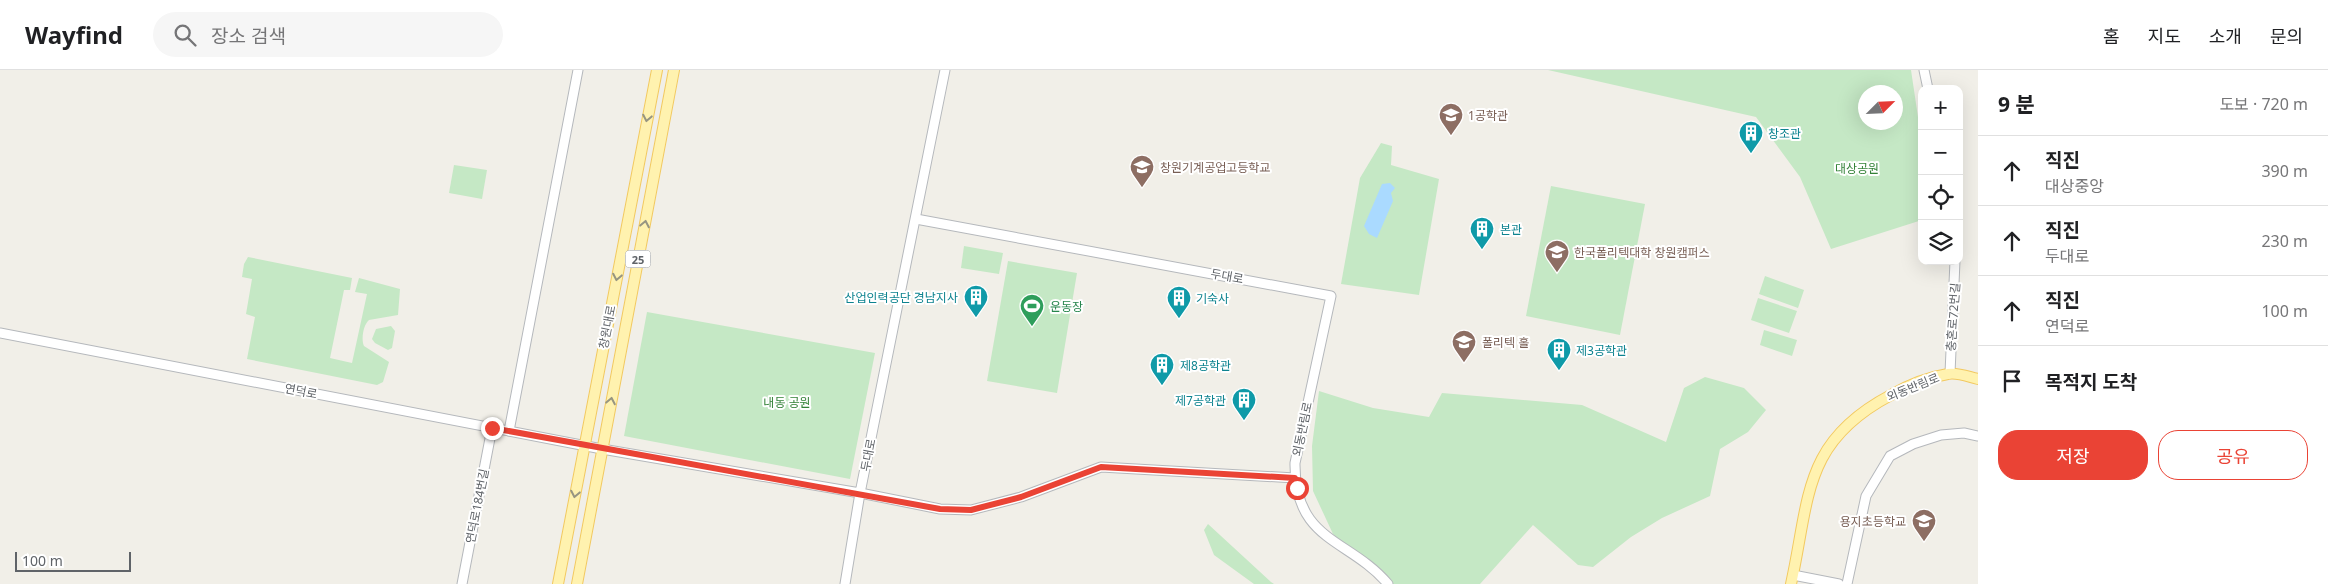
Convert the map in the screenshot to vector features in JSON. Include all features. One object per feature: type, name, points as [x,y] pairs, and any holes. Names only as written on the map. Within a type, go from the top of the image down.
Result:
[{"type":"main road","name":"창원대로","points":[[558,584],[657,70]]},
{"type":"main road","name":"창원대로","points":[[577,584],[674,70]]},
{"type":"main road","name":"외동반림로","points":[[1792,579],[1805,502],[1820,462],[1838,432],[1867,407],[1901,389],[1950,373],[1978,379]]},
{"type":"street","points":[[509,431],[578,70]]},
{"type":"street","name":"두대로","points":[[845,584],[860,494],[945,70]]},
{"type":"street","points":[[1924,70],[1927,85]]},
{"type":"street","name":"두대로","points":[[916,219],[1331,296]]},
{"type":"street","name":"충혼로72번길","points":[[1950,373],[1955,265]]},
{"type":"street","name":"외동반림로","points":[[1331,296],[1295,463],[1295,478],[1302,505],[1315,526],[1332,542],[1376,570],[1388,584]]},
{"type":"street","name":"연덕로","points":[[0,334],[602,449]]},
{"type":"street","name":"연덕로184번길","points":[[462,584],[492,428]]},
{"type":"street","points":[[1847,584],[1866,496],[1890,456],[1913,444],[1941,434],[1964,433],[1978,436]]},
{"type":"street","points":[[602,449],[940,509],[971,510],[1021,497],[1101,467],[1295,478]]},
{"type":"street","points":[[1792,579],[1839,584]]},
{"type":"green space","name":"대상공원","points":[[1548,70],[1911,70],[1918,117],[1918,221],[1831,249],[1800,177],[1756,117]]},
{"type":"green space","points":[[1381,143],[1392,146],[1391,165],[1439,179],[1419,295],[1341,284],[1360,178]]},
{"type":"green space","points":[[454,165],[487,170],[482,199],[449,193]]},
{"type":"green space","points":[[1551,186],[1645,204],[1620,335],[1526,316]]},
{"type":"green space","points":[[964,246],[1003,253],[999,274],[961,268]]},
{"type":"green space","points":[[248,257],[352,278],[350,290],[344,290],[330,358],[352,363],[367,294],[355,292],[359,278],[400,289],[398,315],[369,320],[365,325],[363,333],[364,346],[389,362],[383,382],[377,385],[247,359],[255,317],[246,314],[252,279],[242,277],[244,264]]},
{"type":"green space","name":"운동장","points":[[1008,261],[1077,273],[1057,393],[987,381]]},
{"type":"green space","points":[[1765,276],[1804,290],[1798,308],[1759,294]]},
{"type":"green space","points":[[1758,298],[1797,311],[1789,333],[1751,320]]},
{"type":"green space","name":"내동 공원","points":[[647,312],[875,353],[850,479],[624,436]]},
{"type":"green space","points":[[391,326],[395,331],[392,348],[388,350],[375,343],[372,339],[376,329]]},
{"type":"green space","points":[[1764,330],[1797,340],[1792,356],[1760,345]]},
{"type":"green space","points":[[1705,377],[1744,388],[1766,410],[1748,432],[1720,449],[1710,496],[1662,518],[1631,537],[1593,567],[1578,565],[1533,525],[1480,584],[1387,584],[1333,534],[1313,491],[1312,446],[1319,391],[1373,408],[1429,417],[1442,393],[1582,405],[1666,442],[1684,388]]},
{"type":"green space","points":[[1208,524],[1274,584],[1254,584],[1214,555],[1204,530]]},
{"type":"water","points":[[1390,183],[1395,188],[1391,193],[1393,201],[1377,238],[1369,234],[1364,226],[1382,184]]},
{"type":"place","name":"1공학관","points":[[1451,136]]},
{"type":"place","name":"창조관","points":[[1751,154]]},
{"type":"place","name":"창원기계공업고등학교","points":[[1142,188]]},
{"type":"place","name":"본관","points":[[1482,250]]},
{"type":"place","name":"한국폴리텍대학 창원캠퍼스","points":[[1557,273]]},
{"type":"place","name":"산업인력공단 경남지사","points":[[976,318]]},
{"type":"place","name":"기숙사","points":[[1179,319]]},
{"type":"place","name":"운동장","points":[[1032,327]]},
{"type":"place","name":"폴리텍 홀","points":[[1464,363]]},
{"type":"place","name":"제3공학관","points":[[1559,371]]},
{"type":"place","name":"제8공학관","points":[[1162,386]]},
{"type":"place","name":"제7공학관","points":[[1244,421]]},
{"type":"place","name":"용지초등학교","points":[[1924,542]]},
{"type":"route","points":[[492,428],[940,509],[971,510],[1021,497],[1101,467],[1295,478],[1297,488]]}]
